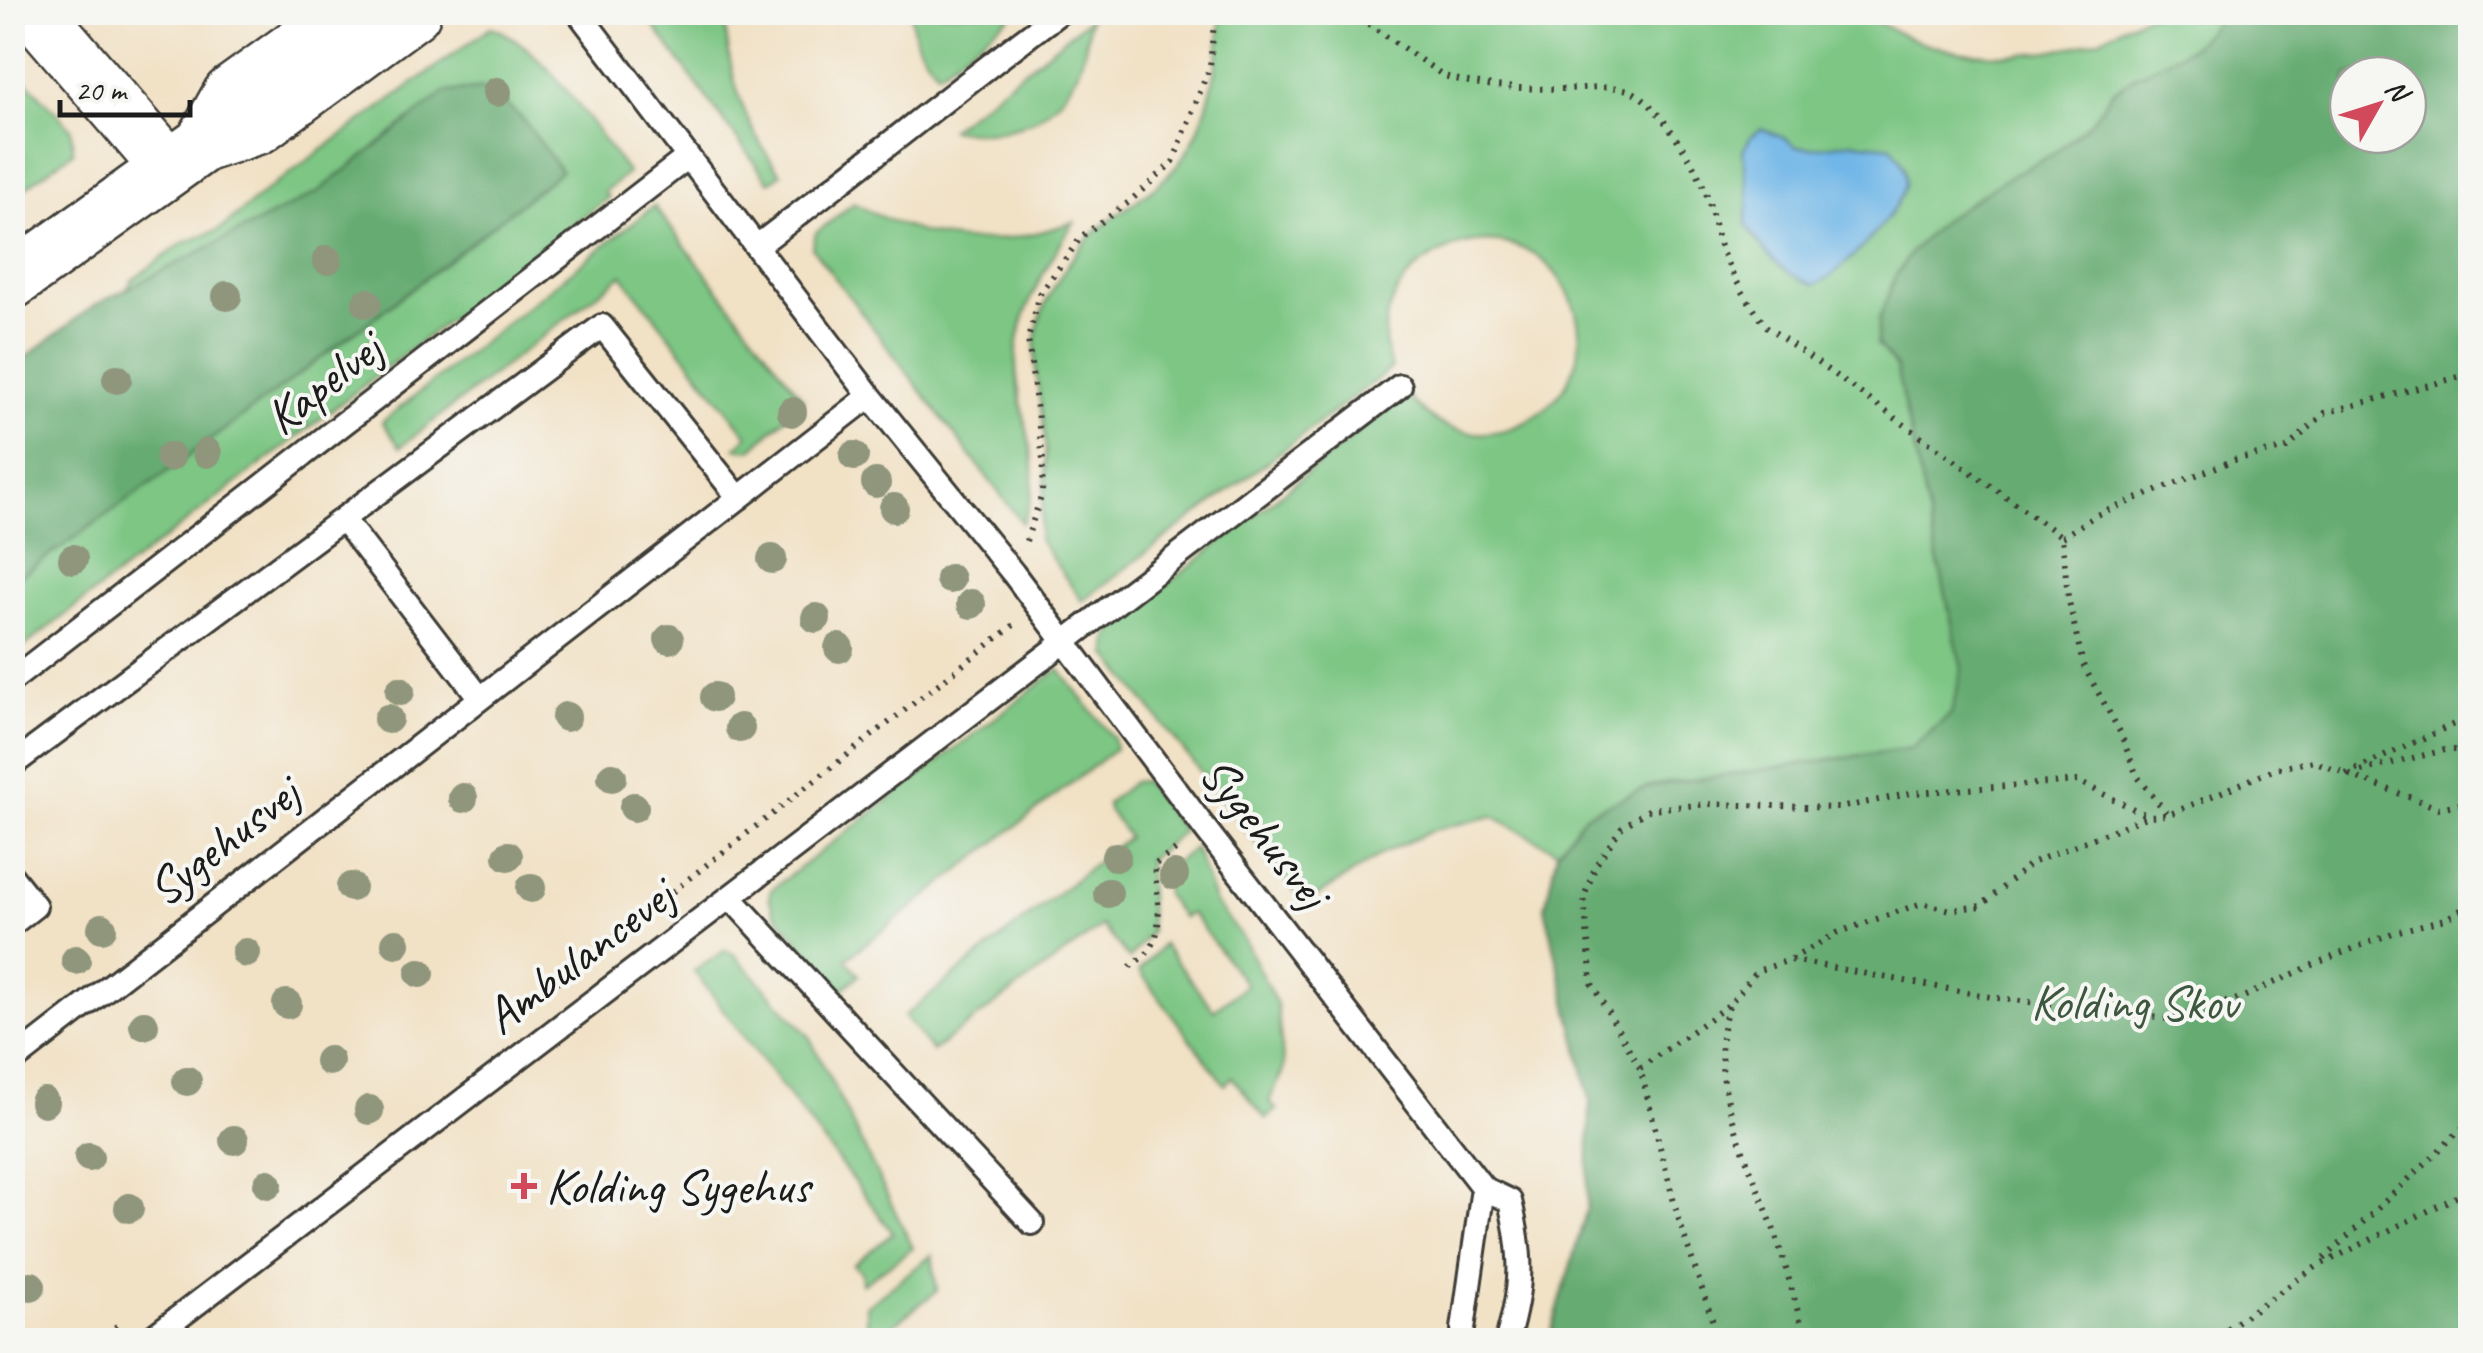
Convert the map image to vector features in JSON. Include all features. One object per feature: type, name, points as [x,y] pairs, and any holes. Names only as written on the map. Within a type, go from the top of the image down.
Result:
[{"type":"street","points":[[34,12],[186,156]]},
{"type":"street","points":[[186,156],[231,94],[345,12]]},
{"type":"street","points":[[12,281],[186,156],[258,126],[413,12]]},
{"type":"lane","name":"Sygehusvej","points":[[578,12],[870,396],[1012,573],[1484,1188],[1510,1201],[1522,1269],[1507,1340]]},
{"type":"lane","points":[[757,246],[1060,12]]},
{"type":"lane","name":"Kapelvej","points":[[12,680],[688,157]]},
{"type":"lane","points":[[12,765],[602,326],[740,498]]},
{"type":"lane","name":"Ambulancevej","points":[[149,1340],[1400,386]]},
{"type":"lane","name":"Sygehusvej","points":[[16,1054],[870,396]]},
{"type":"lane","points":[[343,519],[480,698]]},
{"type":"lane","points":[[12,877],[35,906],[12,924]]},
{"type":"lane","points":[[730,897],[1032,1223]]},
{"type":"lane","points":[[1463,1329],[1484,1188]]},
{"type":"path","points":[[1012,573],[1036,520],[1042,494],[1043,460],[1028,339],[1040,294],[1082,236],[1129,202],[1173,162],[1210,66],[1215,12]]},
{"type":"path","points":[[1351,12],[1444,76],[1524,89],[1632,91],[1679,142],[1705,190],[1720,246],[1752,308],[1766,326],[2062,538],[2068,597],[2083,664],[2120,732],[2137,776],[2168,815]]},
{"type":"path","points":[[2062,538],[2113,508],[2234,460],[2287,448],[2325,414],[2470,374]]},
{"type":"path","points":[[525,1007],[1037,606]]},
{"type":"path","points":[[2345,774],[2456,723],[2470,722]]},
{"type":"path","points":[[2345,774],[2444,750],[2470,750]]},
{"type":"path","points":[[1640,1068],[1730,1004],[1757,971],[1790,960],[1837,933],[1922,903],[1951,910],[1981,906],[2031,863],[2148,816],[2168,815],[2275,769],[2313,761],[2438,808],[2470,802]]},
{"type":"path","points":[[1718,1340],[1678,1214],[1640,1068],[1592,984],[1584,897],[1606,846],[1621,828],[1650,809],[1711,804],[1838,808],[1912,793],[2077,782],[2148,816]]},
{"type":"path","points":[[1130,967],[1149,951],[1155,940],[1154,865]]},
{"type":"path","points":[[1790,960],[1998,998],[2168,1019],[2241,998],[2317,963],[2395,932],[2445,919],[2470,905]]},
{"type":"path","points":[[1730,1004],[1720,1028],[1727,1102],[1777,1238],[1806,1340]]},
{"type":"path","points":[[2316,1267],[2470,1121]]},
{"type":"path","points":[[2210,1340],[2316,1267],[2470,1190]]},
{"type":"path","points":[[98,1340],[123,1321]]},
{"type":"green space","points":[[911,12],[1015,13],[939,72],[919,46]]},
{"type":"green space","points":[[644,13],[725,13],[729,57],[740,98],[756,137],[781,174],[769,182]]},
{"type":"green space","points":[[1220,13],[1864,13],[1890,29],[1945,49],[2005,55],[2093,41],[2156,13],[2225,13],[2193,46],[2112,92],[2091,122],[2053,154],[2003,180],[1912,251],[1896,275],[1880,319],[1877,344],[1896,367],[1962,669],[1951,714],[1912,748],[1650,786],[1586,814],[1557,851],[1493,816],[1434,830],[1385,852],[1305,904],[1108,655],[1108,640],[1115,626],[1407,394],[1437,421],[1470,433],[1504,430],[1535,416],[1560,393],[1576,362],[1579,327],[1566,289],[1540,259],[1509,244],[1475,242],[1442,252],[1414,271],[1393,298],[1385,331],[1392,368],[1082,601],[1039,540],[1046,467],[1036,366],[1039,321],[1053,288],[1083,245],[1162,181],[1192,143],[1212,88]]},
{"type":"green space","name":"Kolding Skov","points":[[2225,13],[2470,13],[2470,1340],[1549,1340],[1587,1208],[1590,1100],[1545,908],[1557,851],[1586,814],[1650,786],[1912,748],[1951,714],[1962,669],[1896,367],[1877,344],[1879,319],[1896,275],[1912,251],[1943,220],[2003,180],[2053,154],[2091,122],[2112,92],[2193,46]]},
{"type":"green space","points":[[1089,19],[1077,73],[1048,110],[1005,130],[950,129]]},
{"type":"green space","points":[[491,27],[510,36],[548,69],[628,173],[604,192],[609,197],[13,655],[13,581],[290,381],[561,170],[446,92],[318,192],[127,289],[132,280],[183,243],[221,229],[267,190]]},
{"type":"green space","points":[[13,67],[71,128],[73,152],[13,197]]},
{"type":"green space","points":[[486,88],[523,119],[561,171],[290,381],[13,581],[13,367],[93,306],[318,192],[445,92]]},
{"type":"green space","points":[[854,203],[911,229],[962,240],[1014,237],[1074,222],[1035,289],[1017,345],[1018,384],[1033,463],[1030,502],[1022,523],[812,248],[816,233]]},
{"type":"green space","points":[[654,206],[804,400],[751,450],[736,448],[748,436],[622,275],[400,447],[382,422]]},
{"type":"green space","points":[[1059,669],[1113,738],[1115,749],[846,959],[859,975],[841,991],[774,912],[769,898],[771,890]]},
{"type":"green space","points":[[1144,781],[1183,831],[1148,860],[1150,932],[1129,959],[1102,926],[932,1051],[904,1016],[1128,837],[1107,803],[1133,782]]},
{"type":"green space","points":[[1195,848],[1215,903],[1245,941],[1277,1005],[1284,1068],[1269,1102],[1277,1110],[1266,1119],[1232,1077],[1225,1085],[1139,971],[1163,944],[1214,1010],[1246,985],[1191,913],[1182,918],[1165,894],[1166,869]]},
{"type":"green space","points":[[726,950],[735,955],[809,1036],[913,1248],[862,1284],[861,1271],[853,1265],[893,1233],[694,971]]},
{"type":"green space","points":[[932,1255],[937,1291],[874,1340],[867,1340],[866,1306]]},
{"type":"water","points":[[1761,129],[1796,147],[1854,142],[1891,146],[1904,166],[1906,181],[1895,207],[1840,269],[1815,285],[1774,261],[1746,223],[1749,197],[1743,151],[1751,136]]},
{"type":"place","name":"Kolding Sygehus","points":[[524,1186]]}]
